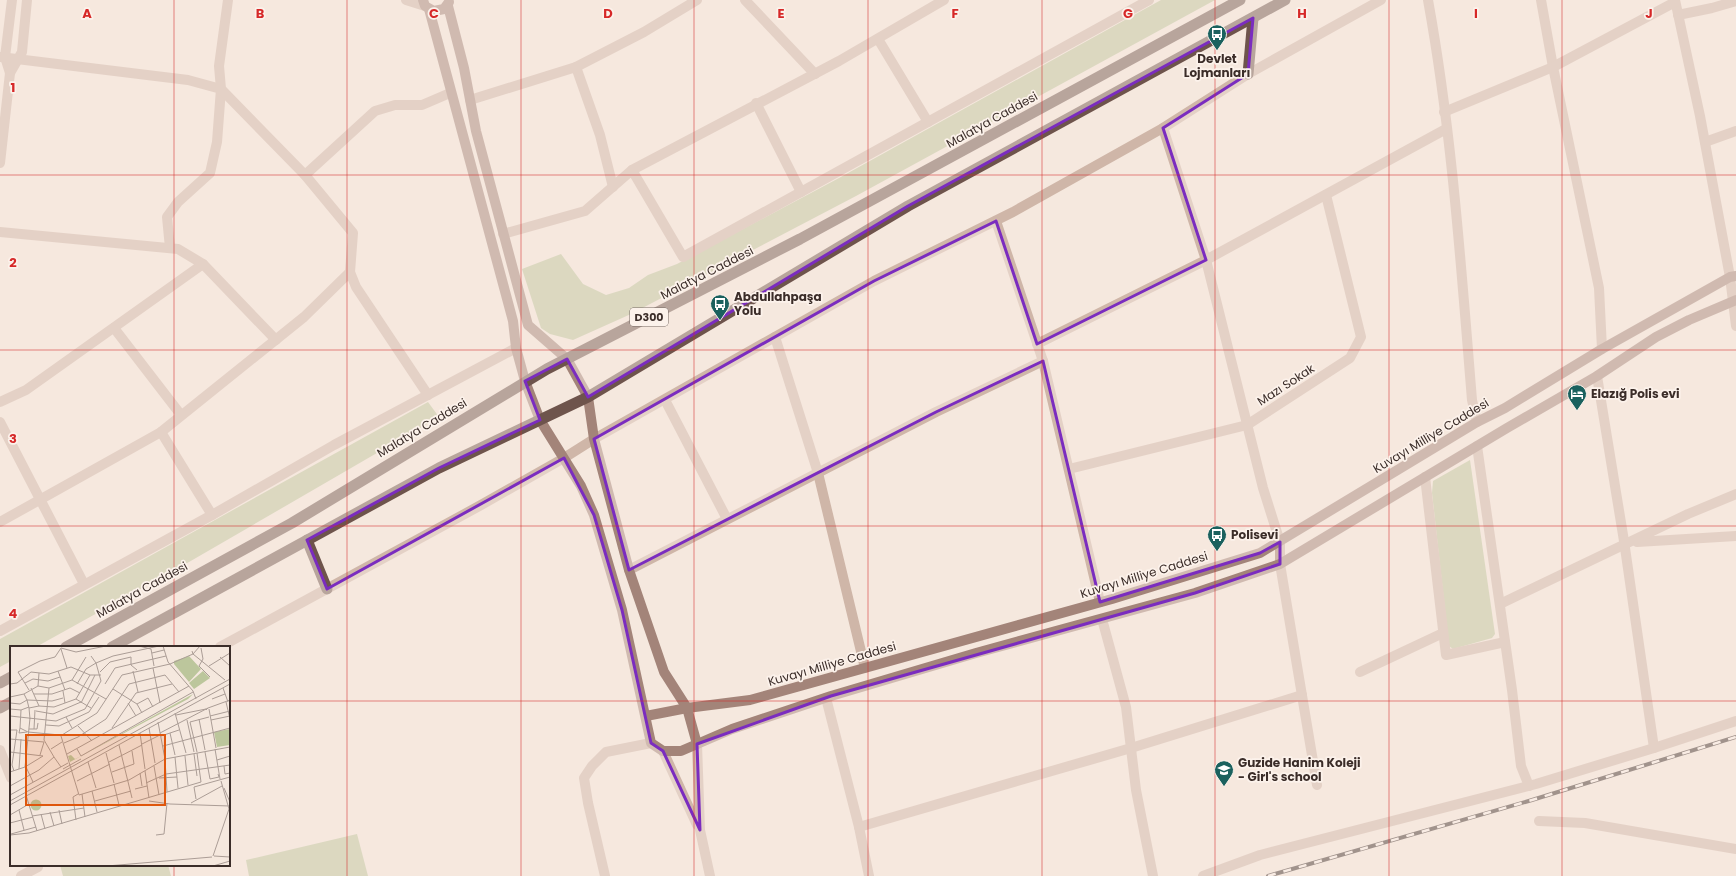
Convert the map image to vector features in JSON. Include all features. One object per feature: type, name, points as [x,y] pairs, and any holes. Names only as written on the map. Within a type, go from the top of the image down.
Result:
[{"type":"highway","name":"Malatya Caddesi","points":[[68,646],[292,523],[525,381],[800,239],[1240,0]]},
{"type":"highway","points":[[114,646],[439,468],[588,397],[908,206],[1285,0]]},
{"type":"highway","points":[[1248,74],[1253,18]]},
{"type":"highway","points":[[307,540],[327,589]]},
{"type":"highway","points":[[0,683],[10,678]]},
{"type":"highway","points":[[0,708],[10,703]]},
{"type":"main road","points":[[425,5],[439,12],[450,2]]},
{"type":"main road","points":[[450,2],[476,131],[528,325],[567,359],[588,397],[594,438],[629,570],[664,672],[687,708],[697,744]]},
{"type":"main road","points":[[425,5],[512,321],[516,348],[525,381],[540,420],[581,486],[594,515],[622,610],[651,742],[663,751],[681,751],[732,729],[826,698],[976,653],[1194,593],[1280,564],[1477,446],[1598,376],[1656,338],[1689,320],[1735,300]]},
{"type":"main road","name":"Kuvayı Milliye Caddesi","points":[[646,716],[687,708],[750,700],[1100,602],[1260,553],[1602,349],[1733,276]]},
{"type":"street","points":[[10,72],[2,57],[12,0]]},
{"type":"street","points":[[0,163],[10,72],[22,52],[27,0]]},
{"type":"street","points":[[170,248],[167,217],[178,202],[210,173],[217,142],[222,89],[219,66],[228,0]]},
{"type":"street","points":[[406,0],[425,5]]},
{"type":"street","points":[[470,100],[576,67],[644,32],[697,0]]},
{"type":"street","points":[[745,0],[815,74]]},
{"type":"street","points":[[503,234],[585,211],[632,170],[756,103],[815,74],[944,0]]},
{"type":"street","points":[[222,646],[564,458],[594,438],[665,400],[874,281],[996,221],[1163,128],[1248,74],[1381,0]]},
{"type":"street","points":[[1428,0],[1438,56],[1458,234],[1472,400],[1478,422]]},
{"type":"street","points":[[1541,0],[1553,68],[1599,288],[1602,349]]},
{"type":"street","points":[[1678,15],[1712,8],[1736,0]]},
{"type":"street","points":[[632,170],[683,257],[1145,1]]},
{"type":"street","points":[[1444,112],[1553,68],[1675,1],[1733,276],[1736,326]]},
{"type":"street","points":[[878,39],[928,122]]},
{"type":"street","points":[[2,57],[188,80],[222,89],[305,175],[353,233],[350,272],[356,287],[428,395]]},
{"type":"street","points":[[576,67],[600,135],[613,187]]},
{"type":"street","points":[[305,175],[375,111],[394,105],[422,105],[450,93]]},
{"type":"street","points":[[756,103],[801,192]]},
{"type":"street","points":[[1163,128],[1206,260],[1263,488],[1280,542],[1280,564],[1317,785]]},
{"type":"street","points":[[1037,344],[1206,260],[1446,129]]},
{"type":"street","points":[[1705,142],[1736,130]]},
{"type":"street","name":"Mazı Sokak","points":[[1069,469],[1247,425],[1350,358],[1361,337],[1326,195]]},
{"type":"street","points":[[996,221],[1043,361],[1100,602]]},
{"type":"street","points":[[0,232],[178,249],[203,264],[276,340]]},
{"type":"street","points":[[0,402],[26,390],[203,264]]},
{"type":"street","points":[[0,522],[161,432],[304,317],[350,272]]},
{"type":"street","points":[[114,328],[181,415]]},
{"type":"street","points":[[775,337],[818,472],[865,668]]},
{"type":"street","points":[[0,631],[212,515],[334,445],[516,348]]},
{"type":"street","points":[[629,570],[936,412],[1043,361]]},
{"type":"street","points":[[1598,376],[1628,544],[1654,748]]},
{"type":"street","points":[[665,400],[727,519]]},
{"type":"street","points":[[0,422],[84,584]]},
{"type":"street","points":[[161,432],[212,515]]},
{"type":"street","points":[[1477,446],[1500,604],[1521,766],[1529,786]]},
{"type":"street","points":[[1425,477],[1446,655],[1505,642]]},
{"type":"street","points":[[1500,604],[1688,514],[1736,494]]},
{"type":"street","points":[[1628,544],[1736,536]]},
{"type":"street","points":[[1102,619],[1126,707],[1136,790],[1153,876]]},
{"type":"street","points":[[1360,672],[1443,633]]},
{"type":"street","points":[[859,827],[1131,748],[1302,695]]},
{"type":"street","points":[[826,698],[859,827],[869,876]]},
{"type":"street","points":[[1203,876],[1260,855],[1529,786],[1736,721]]},
{"type":"street","points":[[605,876],[588,803],[584,778],[592,766],[606,752],[651,742]]},
{"type":"street","points":[[697,744],[700,830],[710,876]]},
{"type":"street","points":[[0,750],[10,776]]},
{"type":"street","points":[[663,751],[700,830]]},
{"type":"street","points":[[1539,820],[1585,823],[1736,849]]},
{"type":"street","points":[[21,876],[39,869]]},
{"type":"highlighted area","points":[[1253,18],[1248,74],[1163,128],[1206,260],[1037,344],[996,221],[874,281],[594,439],[629,570],[936,412],[1043,361],[1100,602],[1260,553],[1280,542],[1280,564],[1195,593],[831,696],[697,744],[700,830],[663,751],[651,743],[622,610],[594,515],[564,458],[327,589],[307,540],[439,468],[540,420],[525,381],[567,359],[588,397],[908,206]]},
{"type":"green space","points":[[1161,0],[1215,0],[856,196],[631,314],[573,340],[550,334],[541,328],[522,269],[561,254],[583,284],[606,295],[629,288],[648,275],[677,264],[839,178]]},
{"type":"green space","points":[[428,402],[439,417],[189,562],[38,646],[10,646],[10,662],[0,667],[0,639]]},
{"type":"green space","points":[[1470,460],[1495,634],[1492,638],[1453,649],[1449,646],[1432,493],[1433,481]]},
{"type":"green space","points":[[357,834],[368,876],[249,876],[246,860]]},
{"type":"green space","points":[[60,866],[168,866],[171,876],[63,876]]},
{"type":"railway","points":[[1268,876],[1532,800],[1736,737]]},
{"type":"place","name":"Devlet Lojmanları","points":[[1217,51]]},
{"type":"place","name":"Abdullahpaşa Yolu","points":[[720,321]]},
{"type":"place","name":"Elazığ Polis evi","points":[[1577,411]]},
{"type":"place","name":"Polisevi","points":[[1217,552]]},
{"type":"place","name":"Guzide Hanim Koleji - Girl's school","points":[[1224,787]]}]
